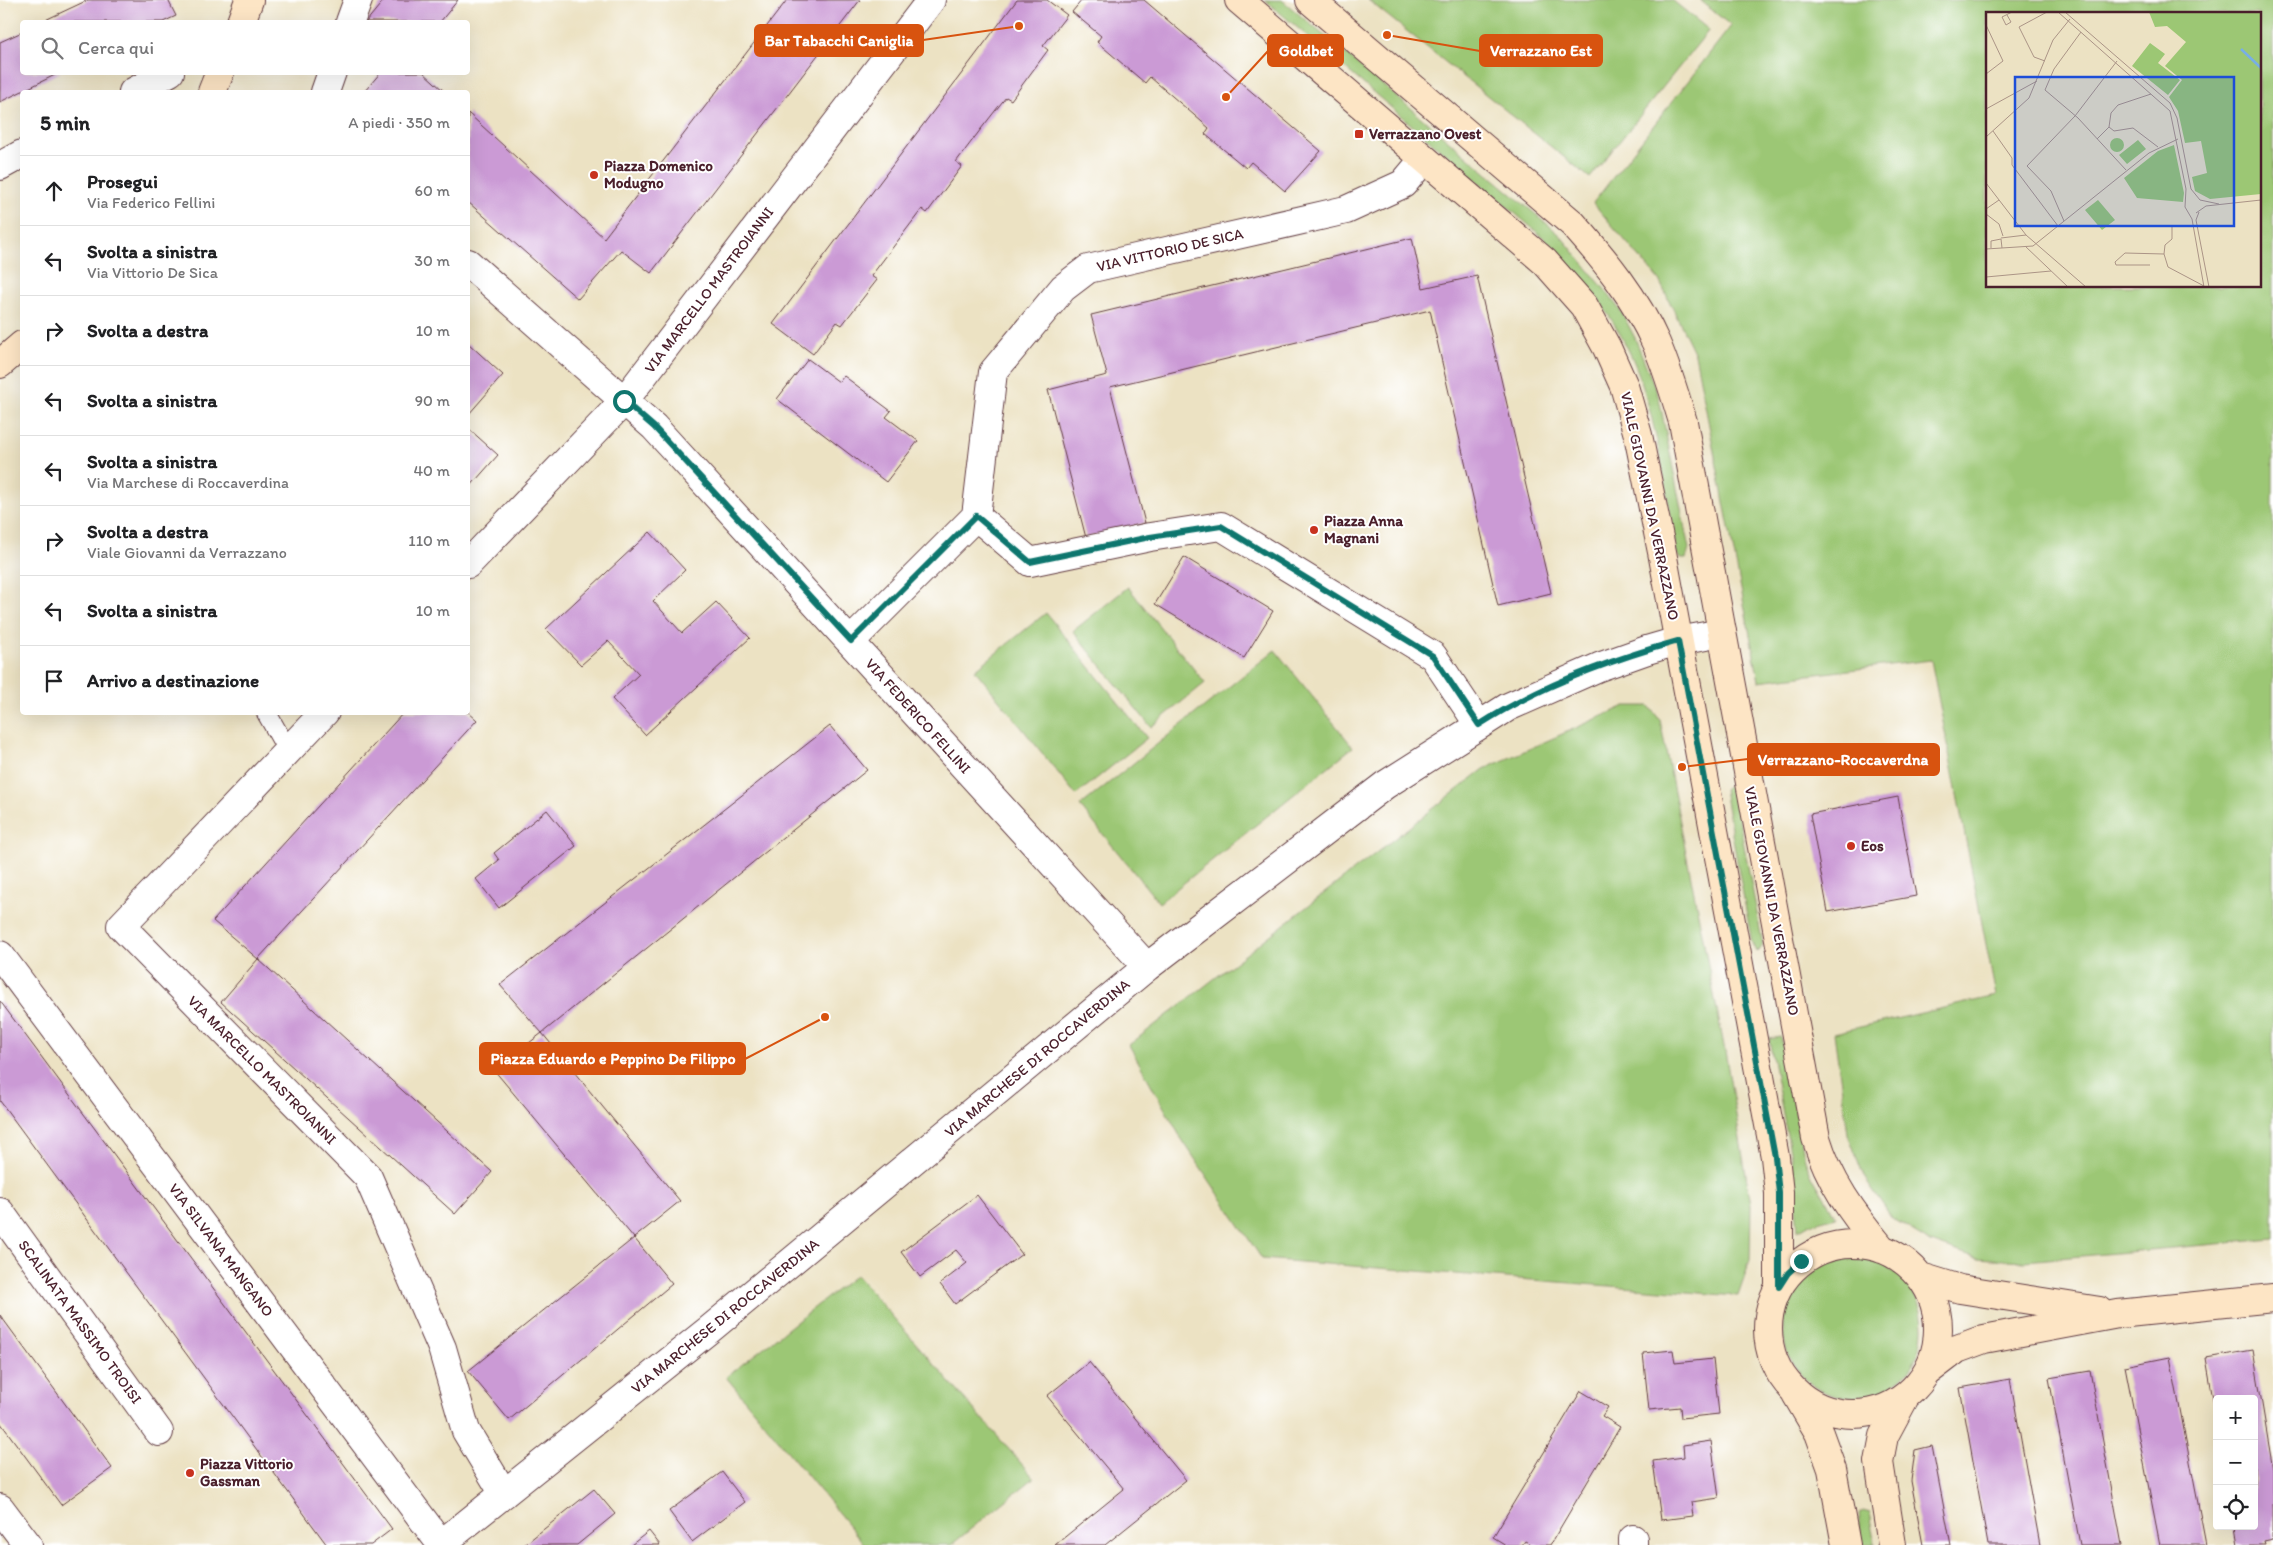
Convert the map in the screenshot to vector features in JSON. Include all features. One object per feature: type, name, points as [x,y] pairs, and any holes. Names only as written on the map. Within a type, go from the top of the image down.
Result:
[{"type":"main road","points":[[242,20],[249,0]]},
{"type":"main road","name":"VIALE GIOVANNI DA VERRAZZANO","points":[[1240,0],[1545,262],[1584,306],[1607,348],[1624,386],[1638,435],[1775,1157],[1779,1193],[1779,1287]]},
{"type":"main road","name":"VIALE GIOVANNI DA VERRAZZANO","points":[[1310,0],[1573,224],[1606,261],[1637,306],[1666,367],[1683,422],[1816,1138],[1823,1162],[1850,1210],[1882,1249]]},
{"type":"main road","points":[[213,90],[219,75]]},
{"type":"main road","points":[[0,364],[20,347]]},
{"type":"main road","points":[[1745,997],[1788,989]]},
{"type":"main road","points":[[1846,1545],[1832,1469],[1819,1433],[1796,1394],[1778,1371],[1768,1343],[1768,1314],[1779,1287],[1788,1273],[1815,1252],[1848,1244],[1882,1249],[1896,1256],[1921,1277],[1931,1294],[1938,1313],[1938,1334],[1935,1353],[1927,1372]]},
{"type":"main road","points":[[1921,1277],[1960,1289],[2118,1314]]},
{"type":"main road","points":[[1892,1545],[1879,1462],[1884,1436],[1905,1397],[1927,1372],[1957,1350],[1984,1339],[2118,1314],[2273,1298]]},
{"type":"main road","points":[[1796,1394],[1812,1405],[1831,1412],[1850,1415],[1870,1413],[1888,1407],[1905,1397]]},
{"type":"street","points":[[351,20],[358,0]]},
{"type":"street","name":"VIA MARCELLO MASTROIANNI","points":[[470,562],[624,401],[931,0]]},
{"type":"street","points":[[138,90],[165,75]]},
{"type":"street","points":[[326,90],[331,75]]},
{"type":"street","points":[[0,166],[20,155]]},
{"type":"street","name":"VIA VITTORIO DE SICA","points":[[976,516],[993,372],[1063,288],[1088,269],[1346,210],[1404,184],[1424,159]]},
{"type":"street","name":"VIA FEDERICO FELLINI","points":[[470,266],[654,427],[1147,968]]},
{"type":"street","points":[[851,641],[976,516],[1030,562],[1150,537],[1221,526],[1433,656],[1479,725]]},
{"type":"street","name":"VIA MARCHESE DI ROCCAVERDINA","points":[[441,1545],[710,1329],[1147,968],[1385,785],[1508,707],[1599,667],[1678,641],[1722,633]]},
{"type":"street","name":"VIA MARCELLO MASTROIANNI","points":[[322,715],[121,926],[368,1177],[442,1348],[466,1431],[504,1494]]},
{"type":"street","name":"VIA SILVANA MANGANO","points":[[0,955],[441,1545]]},
{"type":"street","name":"SCALINATA MASSIMO TROISI","points":[[0,1212],[160,1432]]},
{"type":"street","points":[[0,1508],[28,1545]]},
{"type":"lane","points":[[268,715],[288,751]]},
{"type":"green space","points":[[1265,0],[1282,0],[1559,234],[1606,291],[1622,313],[1635,338],[1659,398],[1689,549],[1686,559],[1680,559],[1677,554],[1657,441],[1639,375],[1622,337],[1599,301],[1573,268],[1544,238]]},
{"type":"green space","points":[[1368,0],[1672,0],[1709,30],[1590,178]]},
{"type":"green space","points":[[1700,0],[2273,0],[2273,1239],[2025,1261],[1977,1258],[1931,1242],[1892,1218],[1864,1177],[1848,1134],[1834,1033],[1996,996],[1931,660],[1759,681],[1695,354],[1659,280],[1593,203],[1731,26]]},
{"type":"green space","points":[[1128,587],[1205,683],[1151,727],[1073,631]]},
{"type":"green space","points":[[1046,613],[1147,738],[1076,795],[975,670]]},
{"type":"green space","points":[[1275,650],[1353,747],[1159,903],[1080,806]]},
{"type":"green space","points":[[1625,706],[1649,706],[1660,720],[1725,1051],[1751,1204],[1750,1261],[1738,1296],[1262,1259],[1181,1138],[1129,1045],[1484,769]]},
{"type":"green space","points":[[1729,785],[1733,788],[1763,945],[1759,951],[1755,950],[1752,943],[1724,790]]},
{"type":"green space","points":[[1781,1037],[1805,1160],[1813,1178],[1836,1217],[1810,1224],[1798,1231],[1793,1167],[1769,1039]]},
{"type":"green space","points":[[1853,1258],[1880,1264],[1892,1270],[1902,1279],[1911,1289],[1917,1301],[1923,1328],[1917,1355],[1911,1367],[1902,1377],[1892,1386],[1880,1392],[1853,1398],[1826,1392],[1814,1386],[1804,1377],[1795,1367],[1789,1355],[1783,1328],[1789,1301],[1795,1289],[1804,1279],[1814,1270],[1826,1264]]},
{"type":"green space","points":[[856,1275],[1034,1478],[951,1545],[865,1545],[726,1377]]},
{"type":"green space","points":[[1862,1511],[1869,1513],[1875,1545],[1863,1545],[1858,1514]]},
{"type":"building","points":[[88,0],[168,0],[176,16],[167,20],[45,20]]},
{"type":"building","points":[[384,0],[458,0],[442,20],[368,20]]},
{"type":"building","points":[[787,0],[860,0],[651,273],[621,250],[578,299],[470,204],[470,115],[604,238]]},
{"type":"building","points":[[1017,0],[1047,0],[1067,15],[1043,46],[1048,50],[1011,100],[1006,97],[956,162],[962,166],[927,213],[922,209],[871,276],[877,280],[842,325],[837,322],[813,354],[773,324]]},
{"type":"building","points":[[1082,0],[1144,0],[1321,151],[1285,191],[1251,162],[1246,168],[1205,134],[1209,128],[1150,77],[1145,83],[1097,42],[1101,36],[1072,12]]},
{"type":"building","points":[[20,33],[20,75],[55,75],[24,90],[20,90],[20,92],[0,102],[0,42]]},
{"type":"building","points":[[378,75],[426,75],[443,90],[366,90]]},
{"type":"building","points":[[1412,238],[1423,288],[1477,276],[1551,593],[1498,606],[1430,310],[1110,387],[1145,523],[1086,538],[1048,390],[1107,375],[1091,315]]},
{"type":"building","points":[[470,345],[503,375],[470,413]]},
{"type":"building","points":[[808,359],[839,382],[844,376],[891,411],[886,417],[918,441],[886,482],[777,399]]},
{"type":"building","points":[[470,430],[498,455],[470,487]]},
{"type":"building","points":[[650,532],[685,570],[653,601],[682,633],[716,602],[750,638],[645,735],[612,699],[639,674],[608,641],[581,665],[546,629]]},
{"type":"building","points":[[1184,557],[1273,611],[1244,658],[1155,604]]},
{"type":"building","points":[[470,714],[477,720],[258,959],[213,921],[401,715]]},
{"type":"building","points":[[830,726],[867,770],[542,1033],[500,985]]},
{"type":"building","points":[[1898,797],[1916,896],[1828,912],[1810,814]]},
{"type":"building","points":[[547,810],[576,846],[499,908],[476,879],[499,860],[494,853]]},
{"type":"building","points":[[258,959],[492,1172],[455,1214],[221,1002]]},
{"type":"building","points":[[0,1001],[392,1529],[371,1545],[327,1545],[0,1101]]},
{"type":"building","points":[[542,1033],[680,1201],[634,1238],[494,1070]]},
{"type":"building","points":[[977,1195],[1022,1254],[955,1304],[940,1284],[967,1263],[956,1250],[920,1277],[901,1252]]},
{"type":"building","points":[[634,1238],[672,1284],[509,1420],[468,1371]]},
{"type":"building","points":[[0,1315],[112,1468],[61,1505],[0,1422]]},
{"type":"building","points":[[1673,1350],[1675,1363],[1713,1359],[1719,1414],[1681,1418],[1680,1407],[1649,1410],[1643,1353]]},
{"type":"building","points":[[2253,1350],[2273,1470],[2273,1540],[2264,1542],[2265,1545],[2237,1545],[2235,1530],[2258,1530],[2258,1395],[2213,1395],[2213,1399],[2206,1358]]},
{"type":"building","points":[[2170,1357],[2206,1545],[2160,1545],[2125,1366]]},
{"type":"building","points":[[1089,1362],[1186,1480],[1105,1545],[1055,1545],[1124,1489],[1047,1396]]},
{"type":"building","points":[[2090,1371],[2122,1545],[2080,1545],[2049,1378]]},
{"type":"building","points":[[2010,1379],[2040,1545],[1988,1545],[1960,1388]]},
{"type":"building","points":[[1581,1391],[1608,1407],[1602,1416],[1620,1427],[1550,1545],[1532,1545],[1525,1541],[1522,1545],[1506,1545],[1493,1537]]},
{"type":"building","points":[[1711,1441],[1719,1498],[1691,1502],[1693,1516],[1661,1520],[1653,1461],[1684,1457],[1683,1445]]},
{"type":"building","points":[[1932,1446],[1951,1545],[1923,1545],[1911,1481],[1915,1450]]},
{"type":"building","points":[[722,1472],[745,1502],[692,1542],[669,1511]]},
{"type":"building","points":[[594,1489],[615,1514],[577,1545],[524,1545]]},
{"type":"building","points":[[649,1531],[660,1545],[631,1545]]},
{"type":"place","name":"Bar Tabacchi Caniglia","points":[[1019,26]]},
{"type":"place","name":"Verrazzano Est","points":[[1387,35]]},
{"type":"place","name":"Goldbet","points":[[1226,97]]},
{"type":"place","name":"Verrazzano Ovest","points":[[1359,134]]},
{"type":"place","name":"Piazza Domenico Modugno","points":[[594,175]]},
{"type":"place","name":"Piazza Anna Magnani","points":[[1314,530]]},
{"type":"place","name":"Verrazzano-Roccaverdna","points":[[1682,767]]},
{"type":"place","name":"Eos","points":[[1851,846]]},
{"type":"place","name":"Piazza Eduardo e Peppino De Filippo","points":[[825,1017]]},
{"type":"place","name":"Piazza Vittorio Gassman","points":[[190,1473]]},
{"type":"route","points":[[624,401],[654,427],[851,641],[976,516],[1030,562],[1150,537],[1221,526],[1433,656],[1479,725],[1508,707],[1599,667],[1678,641],[1775,1157],[1779,1193],[1779,1287],[1788,1273],[1801,1261]]}]
